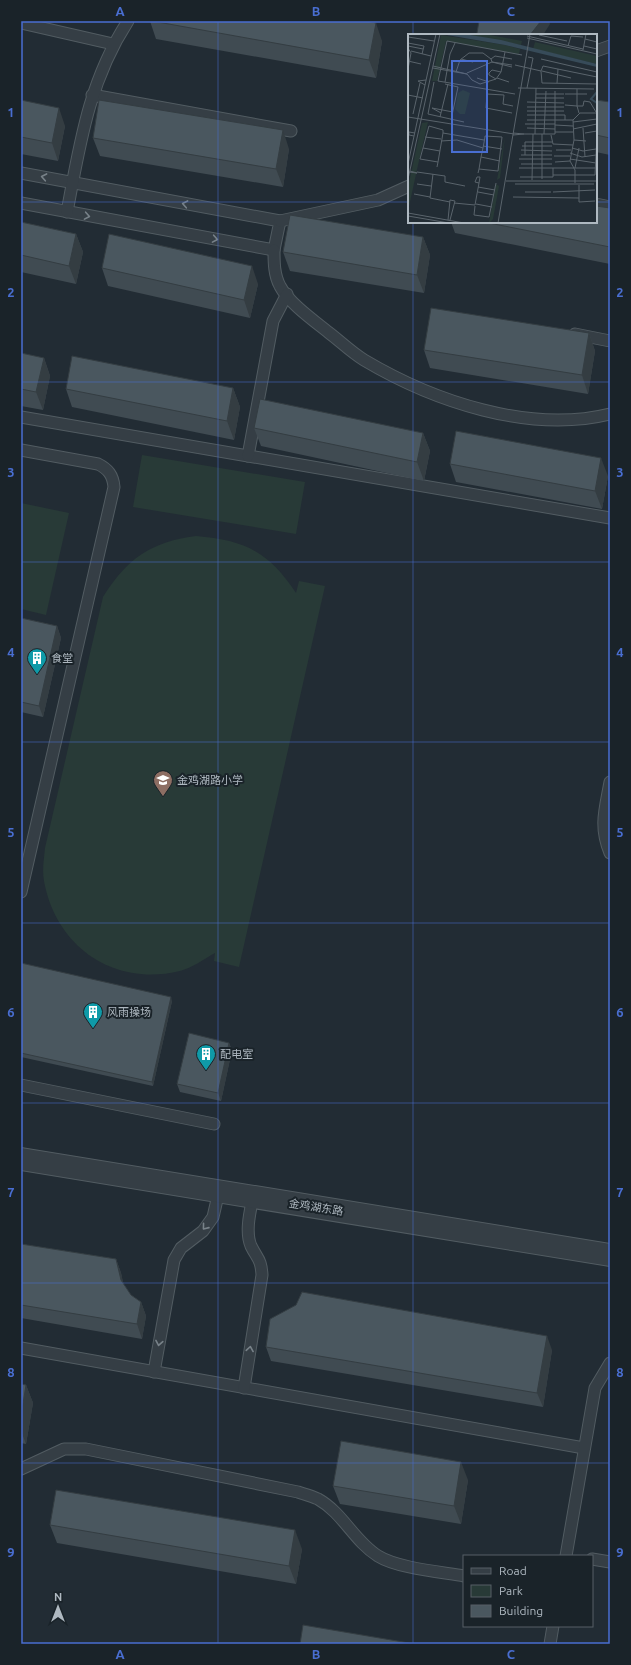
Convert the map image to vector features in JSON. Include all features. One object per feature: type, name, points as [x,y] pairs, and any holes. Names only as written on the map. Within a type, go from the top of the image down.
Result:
[{"type":"street","name":"金鸡湖东路","points":[[21,1159],[610,1255]]},
{"type":"lane","points":[[67,212],[81,139],[92,95],[113,44],[128,21]]},
{"type":"lane","points":[[21,23],[113,44]]},
{"type":"lane","points":[[597,51],[610,46]]},
{"type":"lane","points":[[92,95],[291,131]]},
{"type":"lane","points":[[21,173],[280,222],[378,200],[408,186]]},
{"type":"lane","points":[[21,203],[274,250]]},
{"type":"lane","points":[[597,204],[610,207]]},
{"type":"lane","points":[[280,222],[274,250],[274,269],[280,286],[300,310],[363,359],[424,391],[474,407],[517,416],[557,421],[610,414]]},
{"type":"lane","points":[[248,456],[272,322],[287,294]]},
{"type":"lane","points":[[563,332],[610,341]]},
{"type":"lane","points":[[21,417],[610,518]]},
{"type":"lane","points":[[21,450],[98,464],[109,470],[114,487],[21,892]]},
{"type":"lane","points":[[610,782],[604,819],[604,838],[610,853]]},
{"type":"lane","points":[[21,1085],[214,1124]]},
{"type":"lane","points":[[154,1372],[174,1260],[182,1248],[202,1231],[213,1217],[219,1191]]},
{"type":"lane","points":[[244,1388],[262,1275],[261,1262],[251,1245],[249,1222],[253,1197]]},
{"type":"lane","points":[[21,1348],[584,1448]]},
{"type":"lane","points":[[569,1555],[584,1448],[595,1388],[610,1363]]},
{"type":"lane","points":[[21,1469],[64,1448],[86,1449],[298,1492],[318,1499],[332,1510],[359,1541],[379,1557],[404,1565],[463,1576]]},
{"type":"lane","points":[[593,1559],[610,1562]]},
{"type":"lane","points":[[550,1644],[553,1627]]},
{"type":"green space","points":[[142,455],[305,482],[296,534],[133,507]]},
{"type":"green space","points":[[21,503],[69,513],[46,615],[21,609]]},
{"type":"green space","points":[[196,536],[228,541],[242,545],[254,551],[276,567],[296,593],[299,581],[325,586],[239,967],[214,961],[215,953],[193,966],[180,971],[156,974],[133,973],[111,967],[92,957],[75,943],[61,925],[51,904],[44,881],[43,869],[45,848],[103,597],[121,572],[141,554],[165,543]]},
{"type":"building","points":[[152,21],[366,21],[376,23],[369,60]]},
{"type":"building","points":[[479,21],[541,21],[531,34],[476,34]]},
{"type":"building","points":[[21,100],[59,108],[52,143],[21,137]]},
{"type":"building","points":[[99,100],[283,130],[276,169],[93,138]]},
{"type":"building","points":[[597,100],[610,102],[610,138],[597,135]]},
{"type":"building","points":[[597,206],[610,208],[610,247],[489,223],[597,223]]},
{"type":"building","points":[[290,215],[423,237],[417,275],[283,252]]},
{"type":"building","points":[[21,222],[76,234],[69,266],[21,255]]},
{"type":"building","points":[[109,234],[252,266],[244,300],[102,268]]},
{"type":"building","points":[[431,308],[589,333],[582,375],[424,350]]},
{"type":"building","points":[[21,353],[44,358],[36,392],[21,389]]},
{"type":"building","points":[[72,356],[233,388],[227,421],[66,389]]},
{"type":"building","points":[[260,399],[423,433],[417,462],[254,428]]},
{"type":"building","points":[[456,431],[601,458],[595,491],[450,464]]},
{"type":"building","name":"食堂","points":[[21,618],[57,626],[39,706],[21,702]]},
{"type":"building","name":"风雨操场","points":[[21,963],[171,997],[152,1082],[21,1053]]},
{"type":"building","name":"配电室","points":[[189,1033],[229,1043],[218,1093],[177,1084]]},
{"type":"building","points":[[21,1244],[116,1259],[121,1280],[131,1295],[141,1302],[137,1324],[21,1305]]},
{"type":"building","points":[[302,1292],[547,1336],[537,1393],[266,1347],[270,1319],[296,1305]]},
{"type":"building","points":[[21,1384],[26,1385],[21,1416]]},
{"type":"building","points":[[341,1441],[461,1462],[454,1506],[333,1486]]},
{"type":"building","points":[[56,1490],[295,1530],[289,1566],[50,1525]]},
{"type":"building","points":[[303,1625],[415,1644],[300,1644]]},
{"type":"place","name":"食堂","points":[[37,675]]},
{"type":"place","name":"金鸡湖路小学","points":[[163,797]]},
{"type":"place","name":"风雨操场","points":[[93,1029]]},
{"type":"place","name":"配电室","points":[[206,1071]]}]
